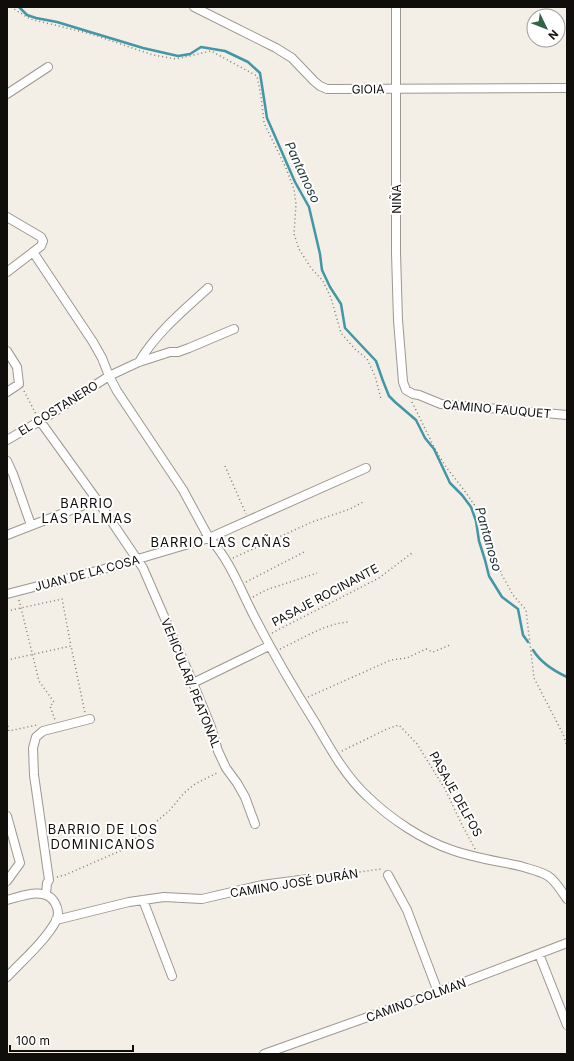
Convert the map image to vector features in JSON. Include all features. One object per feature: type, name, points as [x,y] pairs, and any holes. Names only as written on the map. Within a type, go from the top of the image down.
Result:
[{"type":"street","name":"GIOIA","points":[[194,7],[276,48],[292,58],[314,81],[327,89],[567,88]]},
{"type":"street","name":"NIÑA","points":[[396,7],[396,253],[398,320],[403,382],[406,390]]},
{"type":"street","points":[[7,94],[48,67]]},
{"type":"street","points":[[7,217],[41,237],[43,241],[41,246],[7,272]]},
{"type":"street","points":[[33,252],[102,358],[117,391],[184,490],[209,538],[214,543],[239,585],[271,649],[301,700],[337,760],[360,789],[378,807],[422,838],[451,850],[542,873],[549,877],[560,889],[567,900]]},
{"type":"street","points":[[139,362],[146,349],[166,326],[208,288]]},
{"type":"street","points":[[109,376],[139,362],[170,352],[178,352],[234,328]]},
{"type":"street","points":[[7,351],[17,367],[19,384],[7,392]]},
{"type":"street","name":"EL COSTANERO","points":[[7,440],[40,421],[109,376]]},
{"type":"street","name":"CAMINO FAUQUET","points":[[406,390],[441,404],[567,415]]},
{"type":"street","name":"VEHICULAR/ PEATONAL","points":[[40,421],[97,500],[143,568],[212,728],[218,751],[226,768],[245,797],[255,824]]},
{"type":"street","points":[[7,461],[31,525]]},
{"type":"street","name":"JUAN DE LA COSA","points":[[7,594],[209,538],[366,468]]},
{"type":"street","points":[[7,535],[97,500]]},
{"type":"street","points":[[193,683],[271,649]]},
{"type":"street","points":[[46,894],[49,880],[34,776],[33,748],[36,737],[43,731],[87,716]]},
{"type":"street","points":[[7,816],[20,863],[7,881]]},
{"type":"street","points":[[388,875],[407,910],[438,992]]},
{"type":"street","name":"CAMINO JOSÉ DURÁN","points":[[56,920],[129,902],[164,897],[202,899],[262,885],[308,879]]},
{"type":"street","points":[[7,900],[33,893],[46,894],[52,898],[58,911],[56,920],[39,943],[7,977]]},
{"type":"street","points":[[143,900],[172,976]]},
{"type":"street","name":"CAMINO COLMAN","points":[[264,1054],[567,944]]},
{"type":"street","points":[[539,954],[567,1025]]},
{"type":"path","points":[[11,7],[30,19],[91,34],[153,55],[176,59],[210,51],[257,76],[264,123],[286,168],[294,189],[296,204],[294,234],[299,249],[311,268],[323,281],[331,298],[341,333],[367,358],[375,376],[381,399]]},
{"type":"path","points":[[19,384],[40,421]]},
{"type":"path","points":[[406,390],[435,449],[446,467],[482,516],[502,575],[513,595],[526,610],[534,678],[563,734],[567,746]]},
{"type":"path","points":[[225,466],[249,520]]},
{"type":"path","points":[[225,561],[312,522],[365,501]]},
{"type":"path","points":[[239,585],[306,551]]},
{"type":"path","name":"PASAJE ROCINANTE","points":[[265,636],[379,578],[412,553]]},
{"type":"path","points":[[246,600],[266,590],[316,573]]},
{"type":"path","points":[[17,592],[39,681],[54,702],[50,706],[56,721]]},
{"type":"path","points":[[7,611],[62,599],[87,716]]},
{"type":"path","points":[[271,649],[328,626],[348,622]]},
{"type":"path","points":[[301,700],[391,660],[407,658],[426,649],[433,652],[450,645]]},
{"type":"path","points":[[7,660],[71,646]]},
{"type":"path","points":[[7,722],[8,732],[41,724]]},
{"type":"path","name":"PASAJE DELFOS","points":[[337,760],[336,757],[338,754],[346,748],[399,725],[417,744],[445,789],[480,858]]},
{"type":"path","points":[[49,880],[65,875],[120,851],[169,811],[184,793],[194,784],[226,768]]},
{"type":"path","name":"CAMINO JOSÉ DURÁN","points":[[308,879],[381,869],[388,875]]},
{"type":"waterway","name":"Pantanoso","points":[[19,7],[27,15],[36,18],[57,22],[143,48],[178,56],[190,54],[201,47],[225,51],[248,62],[260,73],[267,118],[295,182],[309,207],[320,254],[322,270],[330,287],[341,304],[345,328],[376,361],[389,396],[416,420],[425,438],[434,449],[450,483],[471,507],[476,521],[479,541],[489,576],[502,597],[518,609],[523,635],[528,642]]},
{"type":"waterway","name":"Pantanoso","points":[[533,650],[548,666],[567,677]]},
{"type":"district","name":"BARRIO LAS PALMAS","points":[[87,510]]},
{"type":"district","name":"BARRIO LAS CAÑAS","points":[[221,542]]},
{"type":"district","name":"BARRIO DE LOS DOMINICANOS","points":[[103,836]]}]
